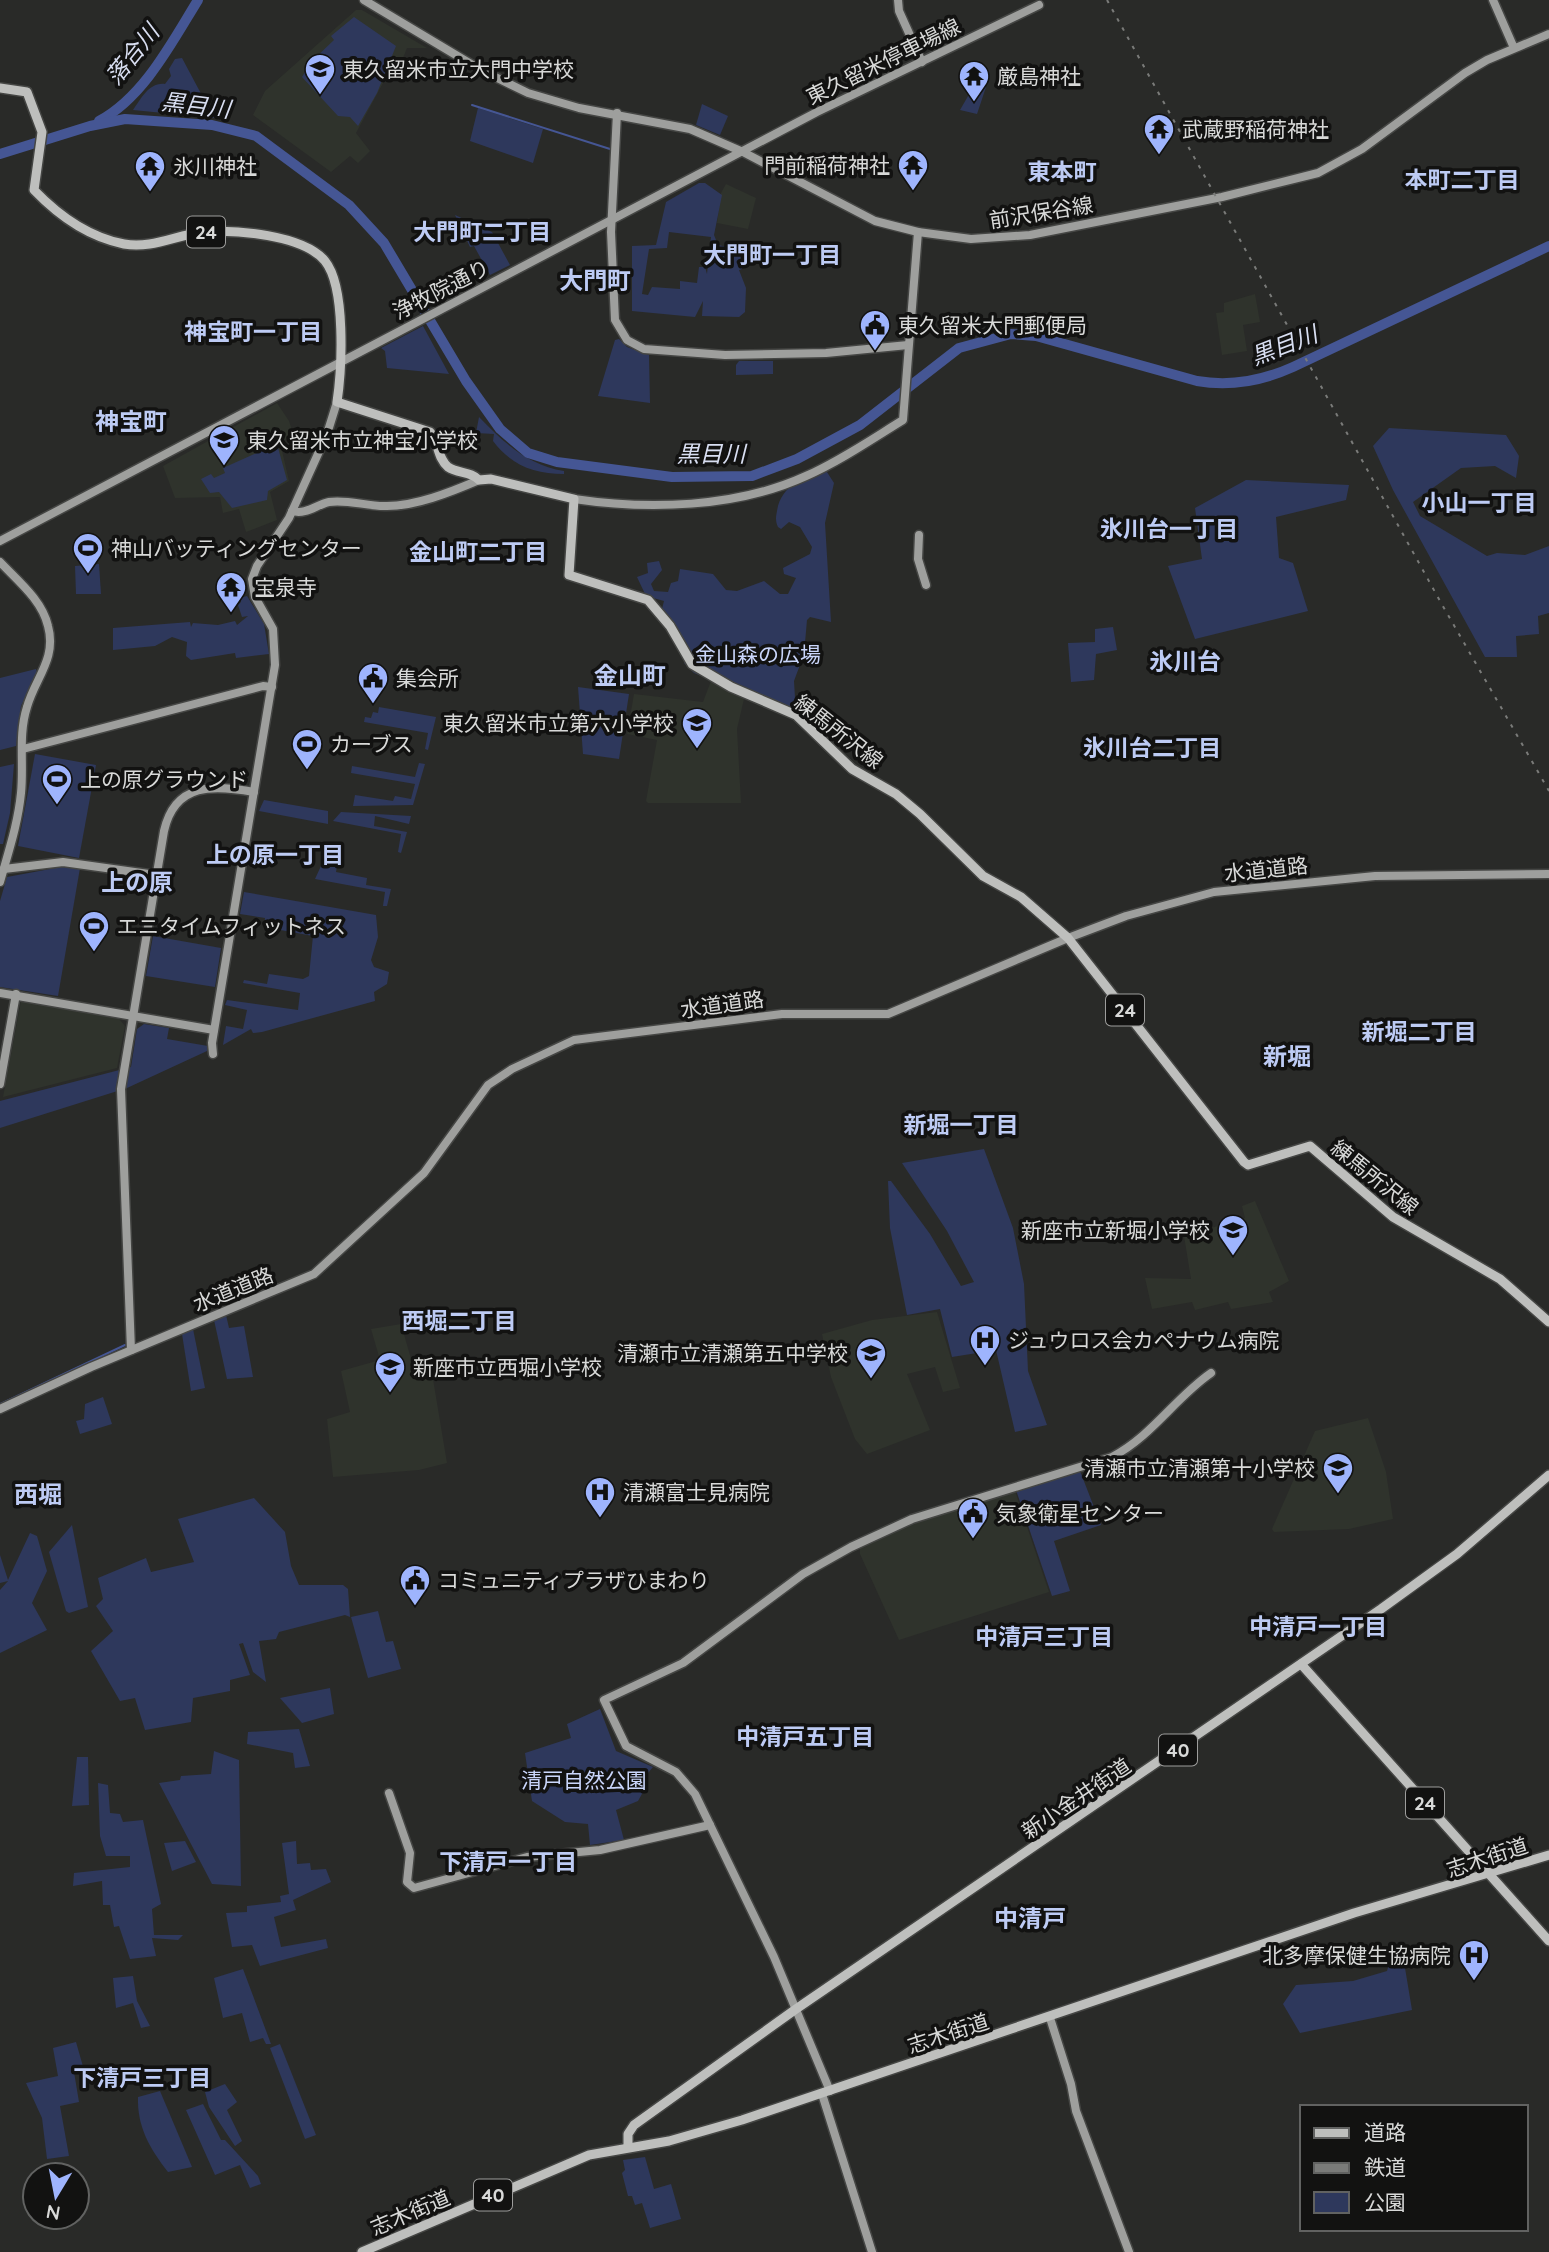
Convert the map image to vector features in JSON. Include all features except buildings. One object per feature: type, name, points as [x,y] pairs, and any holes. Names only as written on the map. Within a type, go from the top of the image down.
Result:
[{"type":"main road","name":"24","points":[[0,88],[27,92],[42,132],[34,190],[63,218],[93,233],[135,245],[161,242],[194,233],[226,232],[272,236],[317,253],[325,260],[337,285],[341,360],[337,402]]},
{"type":"main road","points":[[337,402],[430,432],[448,467],[479,480],[491,480],[574,499]]},
{"type":"main road","name":"練馬所沢線","points":[[574,499],[569,575],[648,600],[670,626],[692,664],[731,687],[796,715],[852,769],[896,794],[920,814],[983,876],[1021,897],[1068,938],[1223,1138],[1248,1165],[1310,1146],[1361,1192],[1417,1232],[1500,1279],[1549,1322]]},
{"type":"main road","name":"新小金井街道","points":[[628,2147],[628,2134],[634,2125],[796,2009],[1301,1664],[1457,1554],[1549,1475]]},
{"type":"main road","name":"24","points":[[1301,1664],[1549,1941]]},
{"type":"main road","name":"志木街道","points":[[362,2252],[575,2160],[681,2138],[1050,2018],[1354,1913],[1490,1875],[1549,1855]]},
{"type":"street","name":"前沢保谷線","points":[[364,0],[506,84],[553,102],[690,128],[743,152],[859,214],[918,232],[971,239],[1030,235],[1292,181],[1350,157],[1465,73],[1549,34]]},
{"type":"street","points":[[898,0],[898,11],[922,61]]},
{"type":"street","points":[[1493,0],[1514,48]]},
{"type":"street","name":"東久留米停車場線","points":[[743,152],[1039,5]]},
{"type":"street","points":[[617,113],[611,222],[615,320],[626,340],[640,348],[733,355],[826,353],[908,345]]},
{"type":"street","name":"浄牧院通り","points":[[0,541],[341,360],[743,152]]},
{"type":"street","points":[[574,499],[607,504],[698,502],[794,481],[828,465],[904,420],[903,405],[918,232]]},
{"type":"street","points":[[213,1054],[214,1030],[275,665],[273,629],[255,597],[252,579],[257,566],[292,511],[331,425],[337,402]]},
{"type":"street","points":[[292,511],[302,513],[328,503],[340,502],[390,506],[449,493],[479,480]]},
{"type":"street","points":[[919,535],[919,559],[926,585]]},
{"type":"street","points":[[0,562],[43,610],[50,638],[49,661],[33,691],[24,717],[18,813],[0,882]]},
{"type":"street","points":[[23,749],[264,686],[272,687]]},
{"type":"street","points":[[131,1350],[120,1096],[165,826],[174,807],[181,800],[210,787],[254,792]]},
{"type":"street","points":[[4,869],[63,862],[156,875]]},
{"type":"street","name":"水道道路","points":[[0,1409],[131,1350],[314,1274],[424,1173],[488,1085],[512,1069],[561,1045],[605,1034],[686,1028],[782,1014],[888,1014],[1068,938],[1145,910],[1214,892],[1375,876],[1549,874]]},
{"type":"street","points":[[0,993],[214,1030]]},
{"type":"street","points":[[0,1084],[16,994]]},
{"type":"street","points":[[872,2252],[826,2092],[796,2009],[695,1794],[682,1777],[626,1746],[604,1700],[683,1663],[803,1574],[851,1547],[912,1519],[973,1503],[1048,1475],[1112,1457],[1150,1431],[1188,1389],[1211,1373]]},
{"type":"street","points":[[389,1793],[410,1853],[407,1882],[414,1888],[527,1857],[600,1850],[710,1825]]},
{"type":"street","points":[[1050,2018],[1071,2084],[1076,2111],[1129,2252]]},
{"type":"shaded area","name":"東久留米市立大門中学校","points":[[356,10],[362,10],[427,48],[407,48],[403,58],[397,57],[356,133],[370,151],[358,163],[350,156],[331,172],[253,115],[265,91]]},
{"type":"shaded area","points":[[726,184],[756,198],[748,229],[717,223],[721,193]]},
{"type":"shaded area","points":[[1255,294],[1260,322],[1243,325],[1247,351],[1222,355],[1216,313],[1224,312],[1224,303]]},
{"type":"shaded area","name":"東久留米市立神宝小学校","points":[[277,403],[289,421],[294,436],[280,442],[289,481],[270,492],[277,520],[246,532],[239,509],[223,513],[220,497],[175,498],[163,466]]},
{"type":"shaded area","name":"東久留米市立第六小学校","points":[[711,681],[744,699],[737,729],[741,803],[648,803],[646,801],[657,740],[627,734],[634,694],[703,702]]},
{"type":"shaded area","points":[[21,1001],[119,1019],[125,1026],[117,1068],[3,1097]]},
{"type":"shaded area","name":"新座市立新堀小学校","points":[[1255,1201],[1289,1281],[1269,1292],[1273,1302],[1231,1309],[1228,1302],[1195,1310],[1192,1302],[1152,1309],[1145,1278],[1191,1279],[1184,1236],[1245,1218],[1242,1206]]},
{"type":"shaded area","name":"清瀬市立清瀬第五中学校","points":[[937,1312],[960,1388],[943,1392],[935,1367],[907,1374],[930,1430],[867,1454],[855,1439],[831,1377],[822,1334],[872,1320]]},
{"type":"shaded area","name":"新座市立西堀小学校","points":[[401,1324],[416,1376],[432,1373],[447,1463],[419,1470],[333,1477],[327,1419],[350,1412],[341,1371],[380,1360],[371,1329]]},
{"type":"shaded area","name":"清瀬市立清瀬第十小学校","points":[[1368,1418],[1386,1472],[1393,1519],[1349,1529],[1274,1532],[1272,1529],[1315,1431]]},
{"type":"shaded area","points":[[1015,1491],[1049,1592],[899,1640],[860,1554],[860,1547],[919,1521]]},
{"type":"green space","points":[[354,17],[396,46],[377,93],[358,126],[350,117],[338,116],[302,77],[312,61],[334,40],[331,36]]},
{"type":"green space","points":[[182,58],[214,118],[133,110],[150,88],[165,84],[171,76],[169,69],[175,59]]},
{"type":"green space","points":[[975,70],[986,87],[977,114],[960,110],[971,91],[966,86]]},
{"type":"green space","points":[[702,104],[728,116],[720,135],[696,125]]},
{"type":"green space","points":[[478,108],[543,129],[533,163],[470,141]]},
{"type":"green space","points":[[699,183],[705,183],[722,195],[714,235],[718,245],[737,249],[737,253],[742,254],[742,269],[739,270],[746,288],[745,312],[739,317],[702,316],[703,301],[695,317],[632,311],[632,246],[656,245],[666,202]],"holes":[[[669,232],[711,237],[707,274],[705,267],[699,267],[697,283],[680,281],[680,289],[652,287],[648,295],[642,294],[649,249],[667,248]]]},
{"type":"green space","points":[[455,215],[492,232],[510,265],[490,275],[474,246],[470,247]]},
{"type":"green space","points":[[423,326],[449,374],[387,368],[385,351],[381,348]]},
{"type":"green space","points":[[619,339],[627,347],[649,355],[650,403],[598,396],[615,340]]},
{"type":"green space","points":[[739,361],[773,361],[773,374],[736,375]]},
{"type":"green space","points":[[479,417],[517,452],[539,464],[564,471],[564,474],[533,470],[515,462],[493,441],[494,434],[476,433]]},
{"type":"green space","points":[[1389,428],[1506,435],[1519,456],[1516,478],[1495,466],[1461,468],[1413,502],[1420,516],[1487,556],[1497,553],[1525,555],[1549,546],[1549,613],[1538,616],[1539,634],[1516,636],[1517,657],[1485,657],[1393,490],[1373,446]]},
{"type":"green space","points":[[277,444],[287,480],[268,491],[267,500],[232,508],[219,492],[210,493],[201,479],[211,474],[214,478],[225,473],[223,468]]},
{"type":"green space","name":"金山森の広場","points":[[825,469],[834,483],[825,523],[831,622],[810,617],[807,620],[804,654],[794,681],[796,715],[694,673],[684,663],[686,657],[661,613],[664,601],[646,596],[637,577],[648,573],[647,563],[659,561],[662,570],[651,584],[654,591],[668,592],[671,583],[678,581],[680,569],[713,574],[726,590],[737,591],[764,581],[780,594],[788,594],[796,578],[784,574],[783,568],[810,554],[812,547],[800,527],[789,522],[781,529],[778,527],[776,517],[779,502],[788,489]]},
{"type":"green space","points":[[1246,480],[1349,485],[1346,500],[1276,517],[1279,558],[1293,563],[1308,611],[1195,639],[1168,566],[1202,559],[1195,508]]},
{"type":"green space","name":"神山バッティングセンター","points":[[99,564],[101,594],[76,594],[75,566]]},
{"type":"green space","points":[[247,596],[264,624],[269,654],[236,658],[235,653],[191,660],[186,656],[187,642],[172,637],[155,646],[113,650],[113,628],[190,622],[191,627],[193,623],[218,625],[235,621],[237,625],[248,616],[242,617],[238,605],[240,598]]},
{"type":"green space","points":[[1113,627],[1117,650],[1096,654],[1094,680],[1071,682],[1068,643],[1095,642],[1095,629]]},
{"type":"green space","points":[[36,669],[21,706],[16,746],[0,750],[0,678]]},
{"type":"green space","points":[[578,687],[629,694],[619,759],[583,754]]},
{"type":"green space","points":[[379,707],[436,717],[428,750],[425,749],[428,733],[364,722],[365,717],[371,718],[373,712],[378,713]]},
{"type":"green space","name":"上の原グラウンド","points":[[35,754],[96,765],[79,858],[18,846]]},
{"type":"green space","points":[[419,763],[425,764],[413,805],[353,806],[355,795],[393,801],[395,796],[411,799],[415,784],[351,773],[352,766],[415,777]]},
{"type":"green space","points":[[14,764],[10,813],[3,844],[0,844],[0,767]]},
{"type":"green space","points":[[264,800],[328,811],[328,824],[259,811]]},
{"type":"green space","points":[[341,812],[411,816],[409,824],[375,816],[374,826],[407,832],[401,853],[398,852],[401,834],[333,821]]},
{"type":"green space","points":[[332,842],[341,844],[336,872],[367,878],[366,885],[391,889],[387,906],[383,906],[385,892],[315,879]]},
{"type":"green space","points":[[61,867],[80,868],[58,996],[0,987],[0,901],[7,877]]},
{"type":"green space","points":[[244,892],[376,915],[378,937],[371,960],[374,967],[389,972],[387,984],[374,992],[375,1001],[262,1032],[253,1033],[251,1029],[223,1045],[226,1026],[243,1029],[247,1010],[225,1005],[227,1000],[298,1010],[300,993],[243,983],[244,980],[267,984],[269,974],[303,979],[309,976],[313,936],[264,927],[265,918],[240,914]]},
{"type":"green space","points":[[153,936],[221,948],[215,987],[146,976]]},
{"type":"green space","points":[[144,1024],[169,1028],[167,1039],[208,1046],[207,1051],[127,1088],[0,1128],[0,1101],[131,1067],[137,1029]]},
{"type":"green space","points":[[984,1149],[1013,1228],[1024,1284],[1028,1371],[1047,1425],[1015,1432],[996,1350],[952,1357],[940,1309],[907,1315],[890,1228],[888,1181],[891,1181],[930,1234],[961,1286],[974,1282],[947,1231],[902,1163]]},
{"type":"green space","points":[[226,1315],[229,1328],[244,1326],[253,1377],[227,1379],[214,1320]]},
{"type":"green space","points":[[193,1329],[205,1388],[191,1391],[182,1334]]},
{"type":"green space","points":[[103,1397],[112,1424],[80,1434],[76,1421],[84,1419],[85,1404]]},
{"type":"green space","points":[[1080,1471],[1101,1525],[1054,1541],[1070,1591],[1052,1596],[1016,1490]]},
{"type":"green space","points":[[254,1498],[285,1532],[291,1566],[299,1585],[343,1585],[348,1589],[350,1617],[345,1615],[279,1632],[276,1639],[259,1641],[266,1682],[253,1672],[243,1643],[239,1644],[250,1675],[230,1680],[230,1691],[193,1698],[191,1722],[145,1730],[135,1698],[120,1701],[91,1651],[113,1631],[96,1606],[103,1599],[98,1578],[146,1558],[151,1572],[194,1562],[178,1519]]},
{"type":"green space","points":[[72,1525],[88,1607],[69,1613],[66,1611],[49,1552]]},
{"type":"green space","points":[[30,1533],[37,1536],[47,1571],[32,1603],[47,1630],[0,1653],[0,1590],[8,1581],[0,1583],[0,1555],[8,1580]]},
{"type":"green space","points":[[378,1611],[386,1642],[393,1641],[401,1669],[368,1678],[351,1617]]},
{"type":"green space","points":[[330,1688],[334,1714],[302,1723],[280,1698]]},
{"type":"green space","name":"清戸自然公園","points":[[600,1709],[616,1751],[653,1767],[638,1785],[643,1792],[638,1801],[616,1810],[624,1840],[590,1845],[588,1824],[565,1822],[532,1801],[525,1753],[571,1738],[567,1724]]},
{"type":"green space","points":[[299,1729],[310,1766],[295,1768],[293,1753],[247,1744],[248,1732]]},
{"type":"green space","points":[[214,1751],[239,1760],[241,1886],[212,1884],[159,1783],[180,1780],[181,1776],[211,1774]]},
{"type":"green space","points":[[77,1757],[88,1757],[89,1805],[72,1806]]},
{"type":"green space","points":[[98,1783],[108,1785],[110,1813],[120,1814],[123,1822],[143,1820],[161,1904],[152,1909],[154,1935],[183,1935],[178,1940],[152,1938],[156,1956],[130,1959],[119,1926],[114,1927],[110,1905],[103,1905],[102,1881],[73,1886],[74,1873],[130,1867],[130,1856],[106,1856],[100,1836]]},
{"type":"green space","points":[[185,1841],[196,1862],[172,1871],[164,1843]]},
{"type":"green space","points":[[296,1841],[297,1864],[310,1863],[311,1870],[326,1869],[331,1882],[293,1900],[296,1910],[274,1917],[281,1947],[326,1939],[328,1948],[260,1966],[252,1945],[232,1947],[226,1913],[247,1912],[247,1906],[281,1902],[280,1896],[289,1894],[282,1843]]},
{"type":"green space","points":[[1392,1954],[1403,1956],[1412,2010],[1300,2033],[1283,2004],[1296,1985],[1353,1981],[1387,1971]]},
{"type":"green space","points":[[243,1969],[271,2044],[266,2044],[263,2038],[250,2042],[242,2013],[223,2018],[214,1978]]},
{"type":"green space","points":[[133,1976],[137,2001],[150,2026],[141,2028],[133,2003],[116,2008],[113,1978]]},
{"type":"green space","points":[[76,2042],[84,2070],[74,2072],[79,2102],[60,2106],[69,2156],[47,2159],[42,2118],[26,2083],[58,2076],[53,2048]]},
{"type":"green space","points":[[280,2044],[316,2135],[305,2139],[270,2048]]},
{"type":"green space","points":[[225,2084],[237,2102],[227,2110],[242,2141],[235,2146],[209,2107],[205,2092]]},
{"type":"green space","points":[[160,2091],[192,2167],[168,2172],[142,2128],[138,2097]]},
{"type":"green space","points":[[203,2104],[221,2140],[225,2140],[258,2176],[261,2184],[250,2188],[240,2165],[215,2175],[186,2110]]},
{"type":"green space","points":[[645,2157],[654,2189],[671,2184],[681,2219],[650,2228],[642,2203],[635,2205],[632,2196],[628,2196],[622,2173],[625,2170],[623,2160]]},
{"type":"waterway","name":"落合川","points":[[99,121],[115,111],[143,83],[198,0]]},
{"type":"waterway","points":[[472,105],[610,149]]},
{"type":"waterway","name":"黒目川","points":[[0,154],[90,126],[125,119],[212,125],[256,136],[349,205],[384,243],[466,381],[500,429],[528,453],[557,462],[672,477],[752,476],[797,459],[860,425],[959,348],[1011,334],[1036,336],[1197,381],[1234,383],[1270,376],[1549,246]]},
{"type":"waterway","points":[[0,1404],[125,1345]]},
{"type":"railway","points":[[1107,0],[1440,601],[1549,791]]},
{"type":"place","name":"東久留米市立大門中学校","points":[[320,96]]},
{"type":"place","name":"厳島神社","points":[[974,103]]},
{"type":"place","name":"武蔵野稲荷神社","points":[[1159,156]]},
{"type":"place","name":"門前稲荷神社","points":[[913,192]]},
{"type":"place","name":"氷川神社","points":[[150,193]]},
{"type":"place","name":"東久留米大門郵便局","points":[[875,352]]},
{"type":"place","name":"東久留米市立神宝小学校","points":[[224,467]]},
{"type":"place","name":"神山バッティングセンター","points":[[88,575]]},
{"type":"place","name":"宝泉寺","points":[[231,614]]},
{"type":"place","name":"集会所","points":[[373,705]]},
{"type":"place","name":"東久留米市立第六小学校","points":[[697,750]]},
{"type":"place","name":"カーブス","points":[[307,771]]},
{"type":"place","name":"上の原グラウンド","points":[[57,806]]},
{"type":"place","name":"エニタイムフィットネス","points":[[94,953]]},
{"type":"place","name":"新座市立新堀小学校","points":[[1233,1257]]},
{"type":"place","name":"ジュウロス会カペナウム病院","points":[[985,1367]]},
{"type":"place","name":"清瀬市立清瀬第五中学校","points":[[871,1380]]},
{"type":"place","name":"新座市立西堀小学校","points":[[390,1394]]},
{"type":"place","name":"清瀬市立清瀬第十小学校","points":[[1338,1495]]},
{"type":"place","name":"清瀬富士見病院","points":[[600,1519]]},
{"type":"place","name":"気象衛星センター","points":[[973,1540]]},
{"type":"place","name":"コミュニティプラザひまわり","points":[[415,1607]]},
{"type":"place","name":"北多摩保健生協病院","points":[[1474,1982]]},
{"type":"district","name":"東本町","points":[[1062,171]]},
{"type":"district","name":"本町二丁目","points":[[1462,179]]},
{"type":"district","name":"大門町二丁目","points":[[482,231]]},
{"type":"district","name":"大門町一丁目","points":[[772,254]]},
{"type":"district","name":"大門町","points":[[595,280]]},
{"type":"district","name":"神宝町一丁目","points":[[253,331]]},
{"type":"district","name":"神宝町","points":[[131,421]]},
{"type":"district","name":"小山一丁目","points":[[1479,502]]},
{"type":"district","name":"氷川台一丁目","points":[[1169,528]]},
{"type":"district","name":"金山町二丁目","points":[[478,551]]},
{"type":"district","name":"氷川台","points":[[1185,661]]},
{"type":"district","name":"金山町","points":[[630,675]]},
{"type":"district","name":"氷川台二丁目","points":[[1152,747]]},
{"type":"district","name":"上の原一丁目","points":[[275,854]]},
{"type":"district","name":"上の原","points":[[137,882]]},
{"type":"district","name":"新堀二丁目","points":[[1419,1031]]},
{"type":"district","name":"新堀","points":[[1287,1056]]},
{"type":"district","name":"新堀一丁目","points":[[961,1124]]},
{"type":"district","name":"西堀二丁目","points":[[459,1320]]},
{"type":"district","name":"西堀","points":[[38,1494]]},
{"type":"district","name":"中清戸一丁目","points":[[1318,1626]]},
{"type":"district","name":"中清戸三丁目","points":[[1044,1636]]},
{"type":"district","name":"中清戸五丁目","points":[[805,1736]]},
{"type":"district","name":"下清戸一丁目","points":[[508,1861]]},
{"type":"district","name":"中清戸","points":[[1030,1918]]},
{"type":"district","name":"下清戸三丁目","points":[[142,2077]]}]
